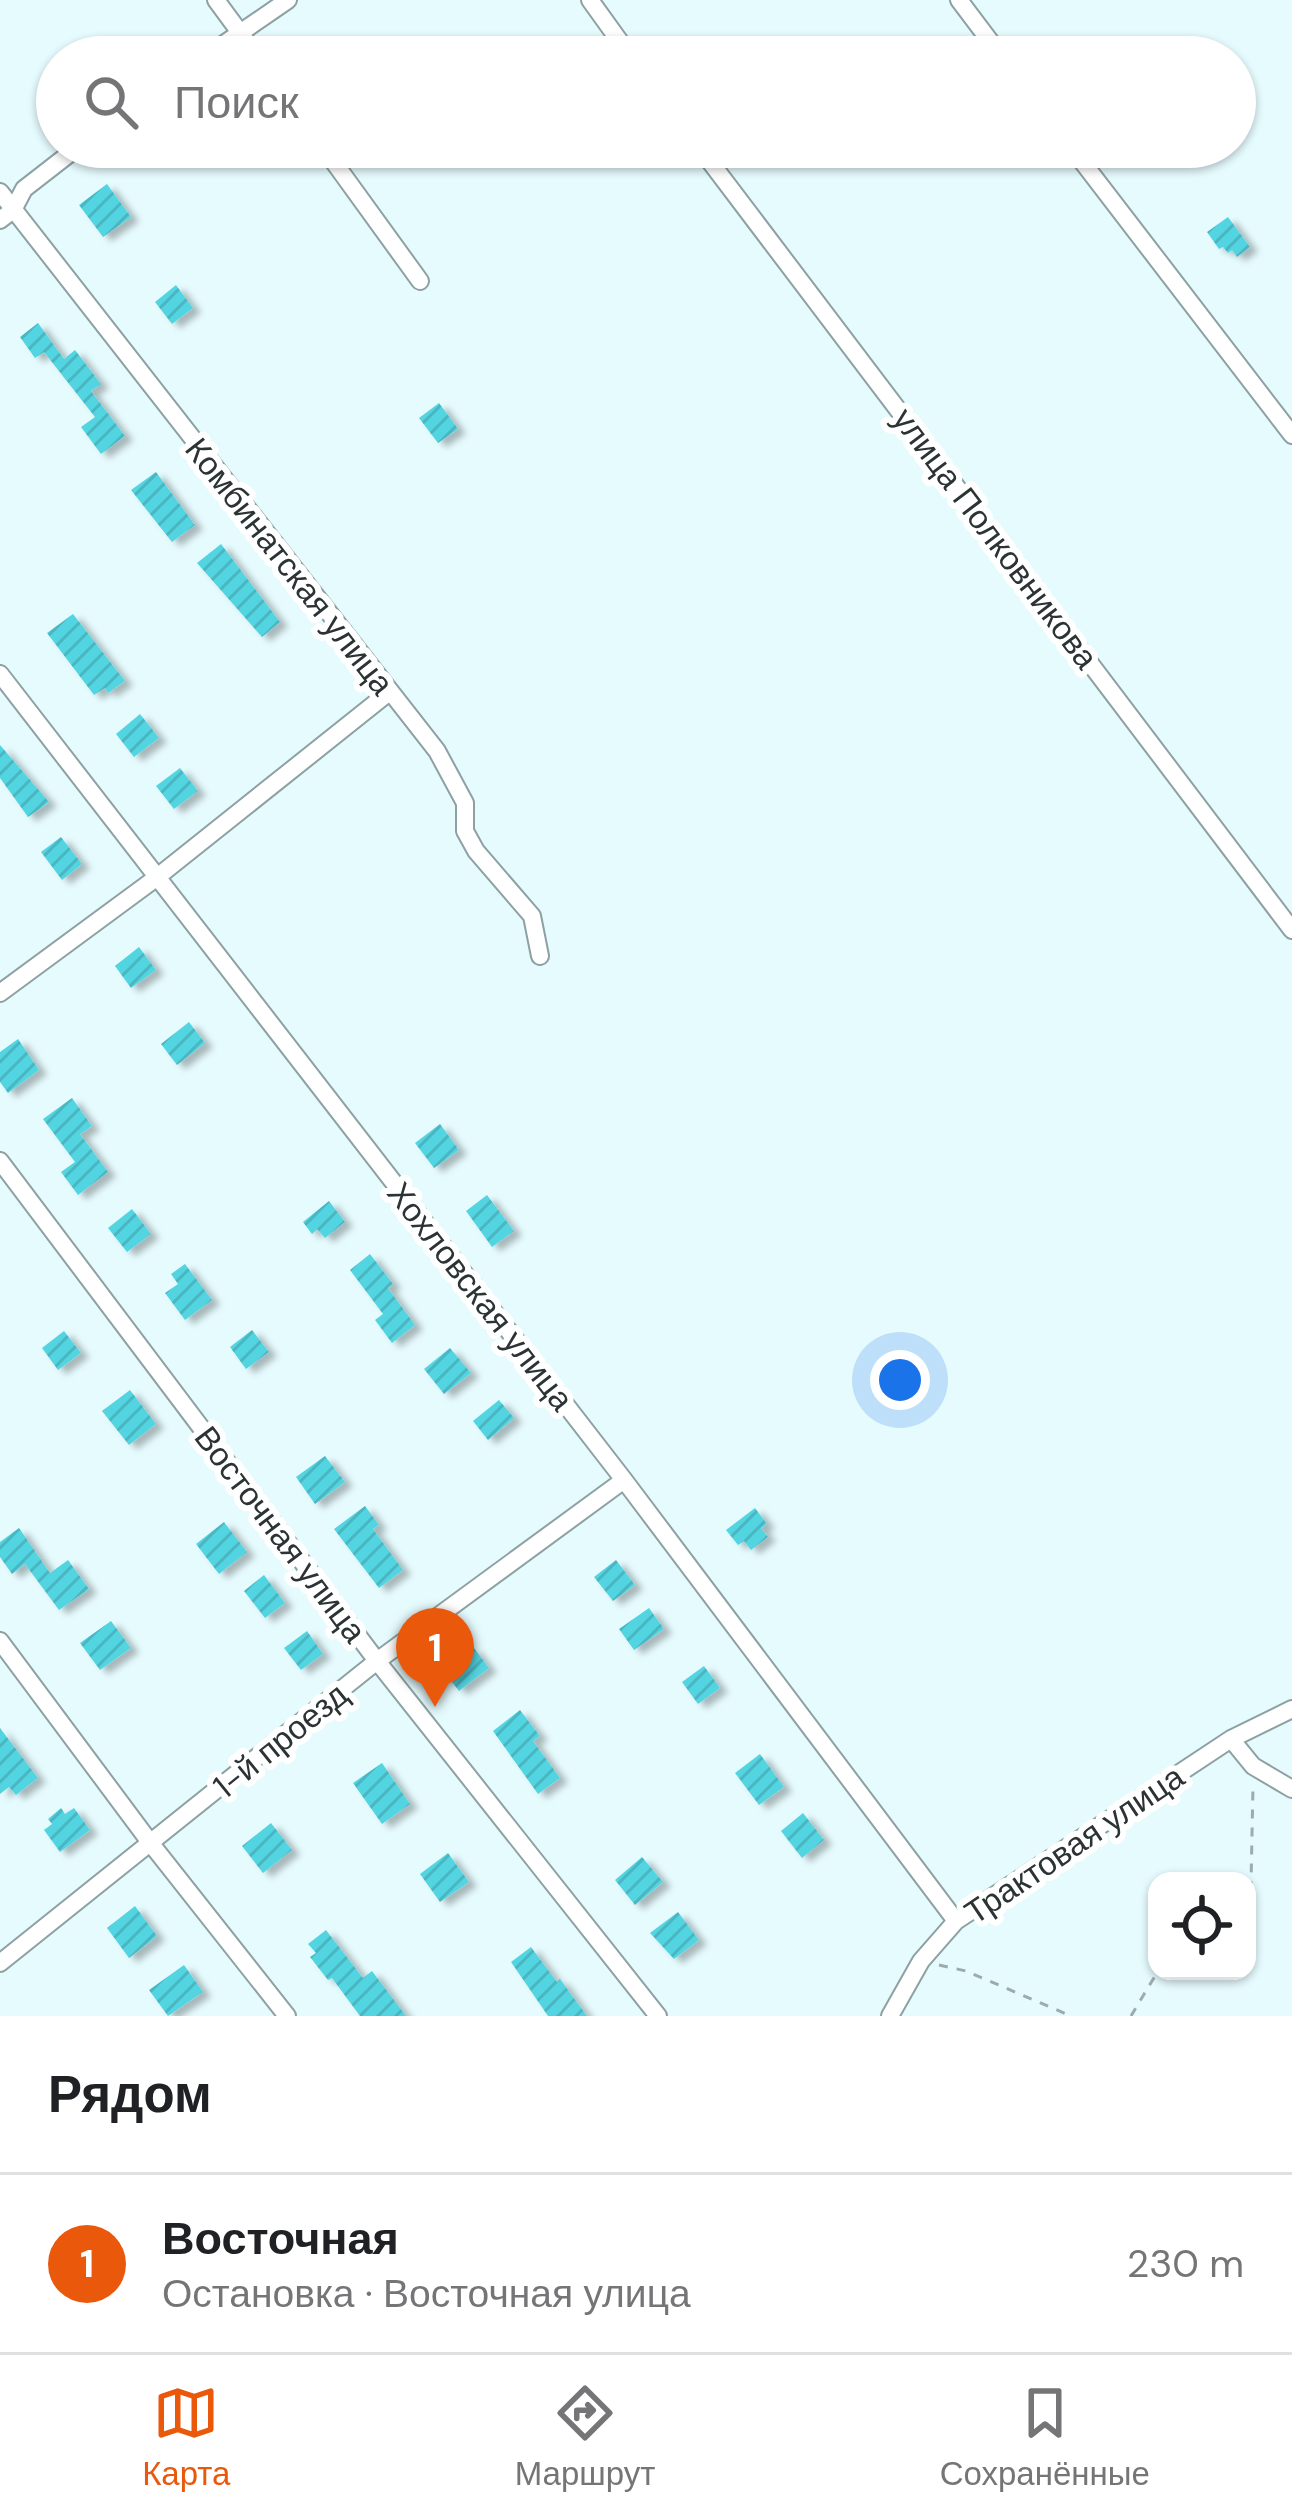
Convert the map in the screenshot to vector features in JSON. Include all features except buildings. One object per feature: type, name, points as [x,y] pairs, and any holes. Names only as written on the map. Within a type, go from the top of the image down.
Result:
[{"type":"street","points":[[216,0],[243,36]]},
{"type":"street","points":[[235,36],[288,0]]},
{"type":"street","points":[[590,0],[616,36]]},
{"type":"street","points":[[959,0],[987,36]]},
{"type":"street","points":[[7,215],[24,189],[51,168]]},
{"type":"street","points":[[338,168],[420,281]]},
{"type":"street","name":"улица Полковникова","points":[[715,168],[1292,930]]},
{"type":"street","points":[[1087,168],[1292,435]]},
{"type":"street","name":"Комбинатская улица","points":[[0,192],[7,215],[437,752],[465,803],[465,831],[476,851],[532,916],[540,956]]},
{"type":"street","name":"Хохловская улица","points":[[0,674],[624,1480],[956,1922]]},
{"type":"street","points":[[0,994],[156,878],[388,693]]},
{"type":"street","name":"Восточная улица","points":[[0,1161],[376,1661],[658,2016]]},
{"type":"street","name":"1-й проезд","points":[[0,1964],[376,1661],[624,1480]]},
{"type":"street","points":[[0,1641],[286,2016]]},
{"type":"street","name":"Трактовая улица","points":[[890,2016],[921,1961],[956,1922],[1231,1739],[1292,1709]]},
{"type":"street","points":[[1231,1739],[1253,1766],[1292,1789]]},
{"type":"path","points":[[1251,1872],[1253,1766]]},
{"type":"path","points":[[921,1961],[966,1972],[1072,2016]]},
{"type":"path","points":[[1131,2016],[1153,1980]]},
{"type":"place","name":"Восточная","points":[[435,1707]]}]
